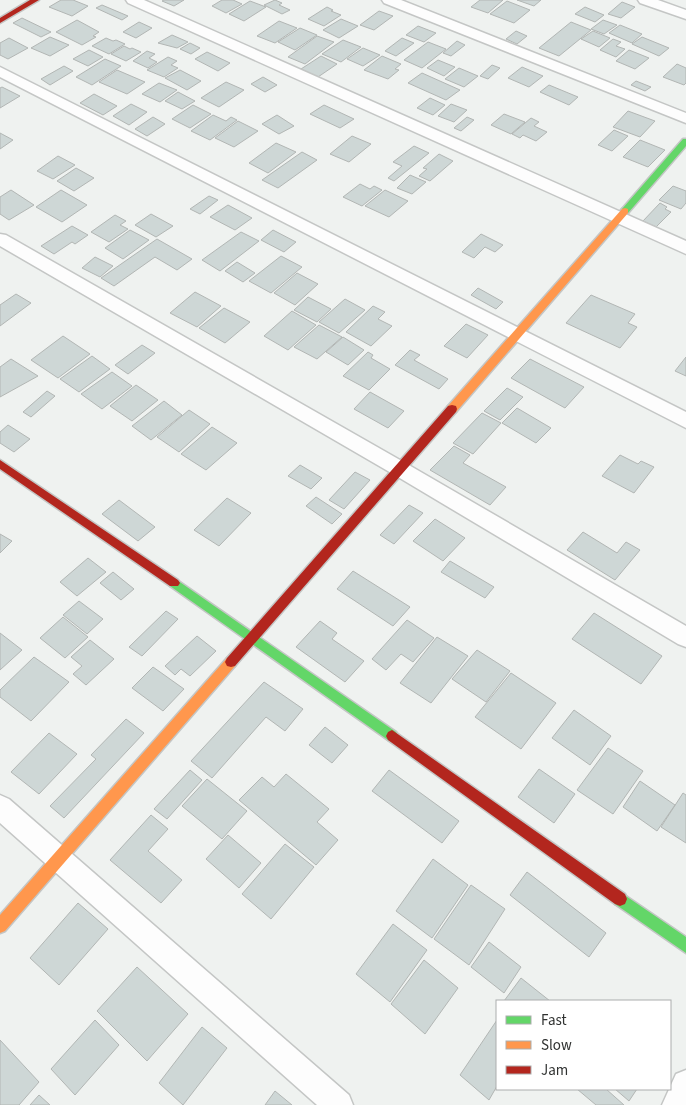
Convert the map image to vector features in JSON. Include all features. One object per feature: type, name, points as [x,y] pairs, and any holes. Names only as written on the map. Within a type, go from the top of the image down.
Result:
[{"type":"street","points":[[0,21],[35,0]]},
{"type":"street","points":[[133,0],[686,248]]},
{"type":"street","points":[[388,0],[686,118]]},
{"type":"street","points":[[645,0],[686,15]]},
{"type":"street","points":[[0,71],[686,421]]},
{"type":"street","points":[[0,926],[686,141]]},
{"type":"street","points":[[0,239],[400,469],[686,638]]},
{"type":"street","points":[[0,464],[253,637],[686,946]]},
{"type":"street","points":[[0,807],[338,1105]]},
{"type":"street","points":[[676,1105],[686,1084]]},
{"type":"building","points":[[61,0],[73,0],[88,6],[72,16],[49,7]]},
{"type":"building","points":[[184,0],[174,6],[162,1]]},
{"type":"building","points":[[222,0],[233,0],[242,4],[226,13],[212,6]]},
{"type":"building","points":[[275,0],[282,3],[279,5],[290,10],[282,14],[264,5]]},
{"type":"building","points":[[480,0],[503,0],[488,13],[471,7]]},
{"type":"building","points":[[517,0],[541,0],[534,6]]},
{"type":"building","points":[[250,1],[266,7],[244,21],[229,14]]},
{"type":"building","points":[[507,1],[530,10],[514,23],[490,14]]},
{"type":"building","points":[[622,2],[635,7],[621,18],[608,14]]},
{"type":"building","points":[[102,5],[128,16],[122,20],[96,8]]},
{"type":"building","points":[[327,7],[341,15],[324,26],[308,19]]},
{"type":"building","points":[[585,7],[604,15],[595,22],[575,14]]},
{"type":"building","points":[[379,11],[393,16],[374,30],[360,25]]},
{"type":"building","points":[[22,18],[51,32],[41,37],[13,23]]},
{"type":"building","points":[[341,19],[358,26],[339,38],[323,30]]},
{"type":"building","points":[[77,20],[99,32],[93,36],[96,37],[82,45],[56,32]]},
{"type":"building","points":[[603,20],[617,25],[604,34],[591,29]]},
{"type":"building","points":[[279,21],[297,28],[275,43],[257,36]]},
{"type":"building","points":[[139,22],[152,28],[136,38],[123,32]]},
{"type":"building","points":[[571,22],[591,30],[559,56],[539,48]]},
{"type":"building","points":[[620,25],[642,34],[632,43],[609,33]]},
{"type":"building","points":[[418,26],[436,33],[424,42],[406,35]]},
{"type":"building","points":[[300,28],[317,35],[295,50],[278,42]]},
{"type":"building","points":[[516,31],[527,36],[517,44],[506,39]]},
{"type":"building","points":[[593,31],[610,38],[599,47],[581,39]]},
{"type":"building","points":[[172,35],[188,42],[177,48],[158,43]]},
{"type":"building","points":[[317,36],[334,42],[305,64],[288,57]]},
{"type":"building","points":[[50,37],[69,45],[50,56],[31,48]]},
{"type":"building","points":[[642,37],[669,48],[659,56],[632,44]]},
{"type":"building","points":[[9,38],[28,48],[8,59],[0,55],[0,43]]},
{"type":"building","points":[[106,38],[125,44],[109,54],[92,46]]},
{"type":"building","points":[[402,38],[414,43],[396,56],[385,51]]},
{"type":"building","points":[[613,39],[621,42],[616,46],[625,49],[616,57],[600,50]]},
{"type":"building","points":[[343,40],[361,47],[341,62],[322,54]]},
{"type":"building","points":[[457,41],[465,45],[451,56],[443,53]]},
{"type":"building","points":[[428,42],[446,49],[422,68],[404,60]]},
{"type":"building","points":[[190,43],[200,48],[191,54],[180,49]]},
{"type":"building","points":[[124,46],[141,52],[126,61],[111,54]]},
{"type":"building","points":[[363,48],[380,55],[363,66],[347,59]]},
{"type":"building","points":[[89,50],[103,57],[88,66],[73,59]]},
{"type":"building","points":[[629,50],[649,58],[635,69],[616,61]]},
{"type":"building","points":[[147,51],[155,54],[149,58],[157,62],[148,68],[133,61]]},
{"type":"building","points":[[207,52],[230,63],[218,71],[195,59]]},
{"type":"building","points":[[321,56],[337,64],[318,77],[301,69]]},
{"type":"building","points":[[382,56],[401,64],[395,69],[399,70],[388,79],[364,70]]},
{"type":"building","points":[[168,57],[177,61],[171,65],[178,68],[164,77],[147,70]]},
{"type":"building","points":[[105,59],[121,66],[92,85],[76,77]]},
{"type":"building","points":[[438,60],[455,67],[444,76],[427,68]]},
{"type":"building","points":[[677,64],[686,68],[686,83],[684,85],[663,77]]},
{"type":"building","points":[[492,65],[500,68],[488,79],[480,76]]},
{"type":"building","points":[[64,66],[73,71],[50,85],[41,79]]},
{"type":"building","points":[[522,67],[543,76],[529,87],[508,78]]},
{"type":"building","points":[[459,68],[478,76],[464,87],[445,79]]},
{"type":"building","points":[[117,70],[145,82],[127,94],[99,82]]},
{"type":"building","points":[[180,70],[201,81],[187,90],[165,78]]},
{"type":"building","points":[[422,73],[460,90],[446,100],[408,83]]},
{"type":"building","points":[[263,77],[277,85],[265,92],[251,84]]},
{"type":"building","points":[[636,81],[651,87],[645,91],[631,85]]},
{"type":"building","points":[[226,82],[244,90],[219,107],[201,98]]},
{"type":"building","points":[[159,83],[177,90],[160,102],[142,94]]},
{"type":"building","points":[[549,85],[578,97],[569,105],[540,92]]},
{"type":"building","points":[[2,87],[20,96],[0,108],[0,88]]},
{"type":"building","points":[[178,92],[195,101],[182,109],[165,101]]},
{"type":"building","points":[[94,94],[117,106],[103,115],[80,103]]},
{"type":"building","points":[[430,98],[445,105],[433,115],[417,108]]},
{"type":"building","points":[[131,104],[147,112],[129,125],[113,116]]},
{"type":"building","points":[[451,104],[467,110],[454,122],[438,116]]},
{"type":"building","points":[[193,105],[211,114],[190,128],[172,119]]},
{"type":"building","points":[[324,105],[354,119],[340,128],[310,114]]},
{"type":"building","points":[[628,111],[655,121],[640,137],[613,127]]},
{"type":"building","points":[[504,114],[525,122],[511,134],[491,125]]},
{"type":"building","points":[[213,115],[226,121],[231,117],[237,120],[210,140],[191,131]]},
{"type":"building","points":[[277,115],[294,126],[279,134],[262,124]]},
{"type":"building","points":[[153,117],[165,124],[147,136],[135,129]]},
{"type":"building","points":[[467,117],[474,120],[461,131],[454,128]]},
{"type":"building","points":[[531,118],[539,122],[534,126],[547,132],[536,141],[523,135],[520,138],[512,134]]},
{"type":"building","points":[[238,121],[258,131],[234,147],[215,138]]},
{"type":"building","points":[[614,130],[628,136],[612,151],[598,145]]},
{"type":"building","points":[[0,133],[13,140],[0,149]]},
{"type":"building","points":[[352,136],[371,144],[349,162],[330,154]]},
{"type":"building","points":[[640,140],[665,150],[648,167],[623,157]]},
{"type":"building","points":[[276,143],[296,152],[268,173],[249,163]]},
{"type":"building","points":[[414,146],[429,153],[394,181],[388,178],[402,166],[393,162]]},
{"type":"building","points":[[302,152],[317,160],[278,188],[262,180]]},
{"type":"building","points":[[439,154],[453,161],[430,181],[419,176],[427,169],[423,168]]},
{"type":"building","points":[[58,156],[75,165],[53,179],[37,171]]},
{"type":"building","points":[[76,168],[94,178],[74,191],[57,181]]},
{"type":"building","points":[[410,175],[426,182],[412,194],[397,188]]},
{"type":"building","points":[[360,184],[370,189],[374,186],[382,190],[362,206],[343,197]]},
{"type":"building","points":[[673,186],[686,191],[686,203],[681,209],[659,200]]},
{"type":"building","points":[[11,190],[34,205],[9,220],[0,214],[0,197]]},
{"type":"building","points":[[61,190],[87,205],[62,222],[36,207]]},
{"type":"building","points":[[385,190],[408,201],[389,217],[365,206]]},
{"type":"building","points":[[209,196],[218,200],[200,214],[190,209]]},
{"type":"building","points":[[660,203],[671,212],[656,227],[643,221]]},
{"type":"building","points":[[228,205],[252,218],[235,230],[210,217]]},
{"type":"building","points":[[151,214],[173,226],[156,237],[135,225]]},
{"type":"building","points":[[115,215],[126,221],[120,225],[128,229],[109,242],[91,232]]},
{"type":"building","points":[[72,226],[88,235],[75,244],[72,242],[54,254],[41,246]]},
{"type":"building","points":[[130,230],[149,240],[123,259],[105,248]]},
{"type":"building","points":[[273,230],[296,242],[284,252],[261,240]]},
{"type":"building","points":[[241,232],[259,241],[220,271],[202,260]]},
{"type":"building","points":[[481,234],[503,245],[495,252],[485,247],[474,258],[462,252]]},
{"type":"building","points":[[157,239],[192,259],[177,270],[155,257],[114,286],[101,278]]},
{"type":"building","points":[[281,256],[302,267],[271,293],[249,281]]},
{"type":"building","points":[[95,257],[113,266],[100,277],[82,268]]},
{"type":"building","points":[[237,262],[255,273],[243,282],[225,271]]},
{"type":"building","points":[[297,273],[318,284],[295,305],[274,293]]},
{"type":"building","points":[[478,288],[503,302],[496,309],[471,295]]},
{"type":"building","points":[[195,292],[221,306],[197,327],[170,313]]},
{"type":"building","points":[[16,294],[31,303],[0,326],[0,305]]},
{"type":"building","points":[[591,295],[635,314],[628,323],[637,327],[620,348],[566,323]]},
{"type":"building","points":[[308,297],[331,309],[317,322],[294,310]]},
{"type":"building","points":[[345,299],[365,310],[339,333],[319,322]]},
{"type":"building","points":[[373,306],[385,312],[378,319],[392,326],[371,346],[346,332]]},
{"type":"building","points":[[224,308],[250,322],[225,343],[199,328]]},
{"type":"building","points":[[292,311],[316,325],[288,350],[264,336]]},
{"type":"building","points":[[466,324],[488,335],[467,358],[444,346]]},
{"type":"building","points":[[319,325],[342,337],[317,359],[294,347]]},
{"type":"building","points":[[63,336],[90,354],[58,378],[31,360]]},
{"type":"building","points":[[343,337],[364,350],[348,365],[326,352]]},
{"type":"building","points":[[142,345],[155,353],[128,374],[115,365]]},
{"type":"building","points":[[410,350],[420,355],[414,360],[448,379],[439,389],[395,365]]},
{"type":"building","points":[[368,352],[373,355],[371,358],[390,369],[369,390],[343,376]]},
{"type":"building","points":[[92,356],[110,369],[79,392],[60,379]]},
{"type":"building","points":[[686,357],[686,376],[675,371]]},
{"type":"building","points":[[11,359],[38,376],[0,397],[0,367]]},
{"type":"building","points":[[530,359],[584,387],[565,408],[511,378]]},
{"type":"building","points":[[112,372],[132,386],[102,409],[81,394]]},
{"type":"building","points":[[136,385],[158,400],[132,421],[110,406]]},
{"type":"building","points":[[507,388],[523,397],[500,420],[484,411]]},
{"type":"building","points":[[47,391],[55,396],[31,417],[23,412]]},
{"type":"building","points":[[370,392],[404,411],[388,428],[354,409]]},
{"type":"building","points":[[164,401],[182,415],[151,440],[132,426]]},
{"type":"building","points":[[517,408],[551,428],[536,443],[502,423]]},
{"type":"building","points":[[189,410],[210,424],[179,452],[157,437]]},
{"type":"building","points":[[482,413],[501,423],[473,454],[453,443]]},
{"type":"building","points":[[8,425],[30,439],[14,452],[0,443],[0,432]]},
{"type":"building","points":[[212,427],[237,443],[206,470],[181,454]]},
{"type":"building","points":[[454,446],[470,455],[463,463],[506,487],[490,505],[430,470]]},
{"type":"building","points":[[620,455],[638,464],[641,461],[654,467],[634,493],[602,476]]},
{"type":"building","points":[[300,465],[322,478],[311,489],[288,476]]},
{"type":"building","points":[[355,472],[370,480],[344,509],[329,500]]},
{"type":"building","points":[[316,497],[342,514],[332,524],[306,506]]},
{"type":"building","points":[[227,498],[251,513],[219,546],[194,530]]},
{"type":"building","points":[[119,500],[155,527],[138,541],[102,514]]},
{"type":"building","points":[[409,505],[423,513],[394,544],[380,535]]},
{"type":"building","points":[[435,519],[465,538],[443,561],[413,541]]},
{"type":"building","points":[[583,532],[617,553],[626,542],[640,550],[615,580],[567,550]]},
{"type":"building","points":[[0,534],[12,541],[0,553]]},
{"type":"building","points":[[88,558],[106,572],[77,596],[60,582]]},
{"type":"building","points":[[450,561],[494,587],[485,598],[441,572]]},
{"type":"building","points":[[353,571],[410,607],[393,626],[337,589]]},
{"type":"building","points":[[113,572],[134,589],[121,600],[100,583]]},
{"type":"building","points":[[79,601],[103,619],[87,634],[63,615]]},
{"type":"building","points":[[166,611],[178,619],[142,656],[129,647]]},
{"type":"building","points":[[594,613],[662,656],[641,684],[572,639]]},
{"type":"building","points":[[63,617],[88,637],[65,658],[40,638]]},
{"type":"building","points":[[407,620],[434,638],[413,662],[401,654],[386,670],[372,659]]},
{"type":"building","points":[[320,621],[337,633],[332,639],[364,661],[345,682],[296,647]]},
{"type":"building","points":[[0,633],[22,650],[0,670]]},
{"type":"building","points":[[197,636],[216,651],[190,676],[181,669],[175,675],[165,666]]},
{"type":"building","points":[[437,637],[468,656],[431,703],[400,683]]},
{"type":"building","points":[[90,640],[114,659],[86,685],[73,674],[82,666],[71,657]]},
{"type":"building","points":[[477,650],[510,671],[486,702],[452,679]]},
{"type":"building","points":[[34,657],[69,682],[31,721],[0,697],[0,690]]},
{"type":"building","points":[[153,667],[184,689],[163,711],[132,688]]},
{"type":"building","points":[[511,673],[556,703],[521,749],[475,717]]},
{"type":"building","points":[[264,682],[303,709],[285,731],[266,717],[212,778],[191,761]]},
{"type":"building","points":[[574,710],[611,736],[590,765],[552,738]]},
{"type":"building","points":[[126,719],[144,733],[64,818],[50,806],[96,759],[91,755]]},
{"type":"building","points":[[325,727],[348,745],[332,763],[309,745]]},
{"type":"building","points":[[49,733],[77,754],[39,794],[11,772]]},
{"type":"building","points":[[608,748],[643,771],[613,814],[577,790]]},
{"type":"building","points":[[539,769],[575,794],[554,823],[518,797]]},
{"type":"building","points":[[190,770],[202,780],[167,819],[154,809]]},
{"type":"building","points":[[389,770],[459,821],[442,843],[372,791]]},
{"type":"building","points":[[286,774],[329,809],[317,822],[338,840],[316,865],[239,800],[262,777],[274,787]]},
{"type":"building","points":[[207,779],[247,811],[222,839],[182,806]]},
{"type":"building","points":[[640,781],[675,805],[657,831],[623,807]]},
{"type":"building","points":[[683,793],[686,795],[686,843],[661,827]]},
{"type":"building","points":[[151,815],[168,829],[148,851],[182,880],[161,903],[110,860]]},
{"type":"building","points":[[228,835],[261,863],[239,888],[206,859]]},
{"type":"building","points":[[285,844],[314,867],[271,919],[242,894]]},
{"type":"building","points":[[433,859],[468,885],[432,938],[396,911]]},
{"type":"building","points":[[527,872],[606,933],[589,957],[510,895]]},
{"type":"building","points":[[471,885],[505,909],[469,965],[434,939]]},
{"type":"building","points":[[78,903],[108,929],[59,985],[30,958]]},
{"type":"building","points":[[393,924],[427,950],[390,1002],[356,974]]},
{"type":"building","points":[[489,942],[521,967],[504,993],[471,967]]},
{"type":"building","points":[[424,960],[458,988],[425,1034],[391,1004]]},
{"type":"building","points":[[137,967],[188,1014],[147,1061],[97,1011]]},
{"type":"building","points":[[521,978],[549,1000],[505,1000]]},
{"type":"building","points":[[95,1020],[119,1045],[75,1095],[51,1069]]},
{"type":"building","points":[[496,1021],[496,1088],[489,1100],[460,1075]]},
{"type":"building","points":[[202,1027],[227,1048],[183,1105],[159,1083]]},
{"type":"building","points":[[0,1040],[39,1082],[19,1105],[0,1105]]},
{"type":"building","points":[[578,1090],[607,1090],[624,1105],[596,1105]]},
{"type":"building","points":[[616,1090],[636,1090],[629,1101]]},
{"type":"building","points":[[275,1091],[292,1105],[265,1105]]},
{"type":"building","points":[[39,1095],[50,1105],[30,1105]]},
{"type":"traffic: fast","points":[[625,211],[686,141]]},
{"type":"traffic: fast","points":[[174,583],[392,736]]},
{"type":"traffic: fast","points":[[620,899],[686,946]]},
{"type":"traffic: slow","points":[[452,409],[625,211]]},
{"type":"traffic: slow","points":[[0,926],[231,662]]},
{"type":"traffic: jam","points":[[0,21],[35,0]]},
{"type":"traffic: jam","points":[[231,662],[452,409]]},
{"type":"traffic: jam","points":[[0,464],[174,583]]},
{"type":"traffic: jam","points":[[392,736],[620,899]]}]
